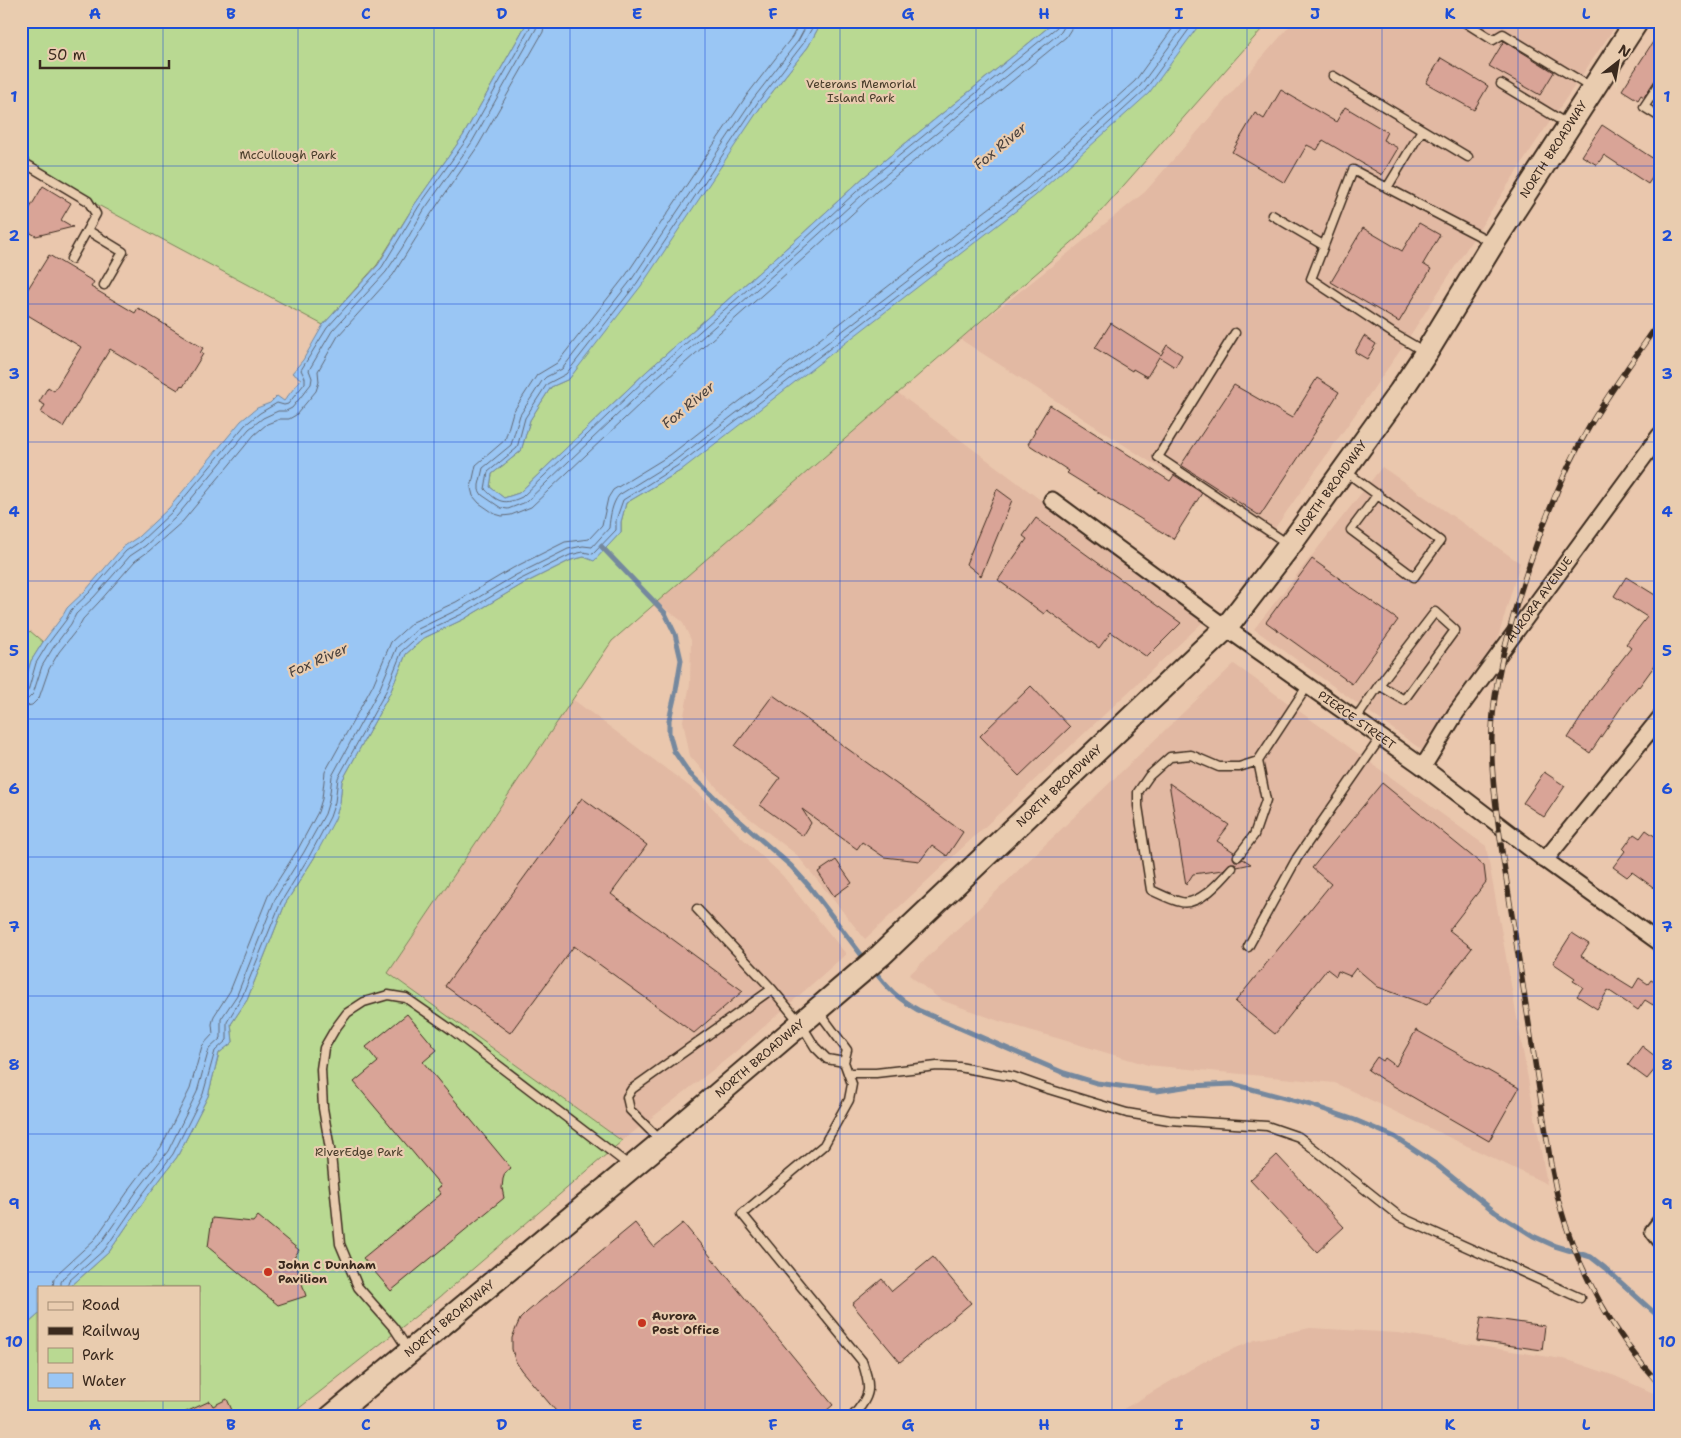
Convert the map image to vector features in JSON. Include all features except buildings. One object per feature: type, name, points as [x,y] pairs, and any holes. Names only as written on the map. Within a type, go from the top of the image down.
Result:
[{"type":"main road","name":"NORTH BROADWAY","points":[[331,1417],[662,1142],[881,955],[1226,628],[1378,425],[1426,353],[1493,243],[1632,24]]},
{"type":"street","name":"AURORA AVENUE","points":[[1423,767],[1456,713],[1656,451],[1660,435]]},
{"type":"street","name":"PIERCE STREET","points":[[1052,500],[1226,628],[1308,684],[1423,767],[1660,943]]},
{"type":"street","points":[[1546,860],[1660,718]]},
{"type":"lane","points":[[1463,21],[1493,40],[1503,34],[1593,88]]},
{"type":"lane","points":[[1333,76],[1468,157]]},
{"type":"lane","points":[[1660,83],[1644,107],[1660,117]]},
{"type":"lane","points":[[1501,84],[1569,125]]},
{"type":"lane","points":[[1387,188],[1422,130]]},
{"type":"lane","points":[[21,161],[88,201],[96,214],[71,259]]},
{"type":"lane","points":[[1426,353],[1311,279],[1353,170],[1493,243]]},
{"type":"lane","points":[[1272,216],[1323,245]]},
{"type":"lane","points":[[87,230],[123,252],[104,284]]},
{"type":"lane","points":[[1235,333],[1158,457],[1290,545]]},
{"type":"lane","points":[[1344,470],[1378,494],[1440,541],[1414,576],[1351,530],[1378,494]]},
{"type":"lane","points":[[1356,719],[1379,685],[1435,612],[1455,630],[1404,700],[1379,685]]},
{"type":"lane","points":[[1232,868],[1203,897],[1182,903],[1151,890],[1138,806],[1138,792],[1149,776],[1170,757],[1191,755],[1219,767],[1239,767],[1258,761],[1308,684]]},
{"type":"lane","points":[[1248,947],[1297,858],[1381,737]]},
{"type":"lane","points":[[1238,856],[1254,835],[1266,800],[1258,761]]},
{"type":"lane","points":[[697,909],[772,988],[847,1050],[844,1062],[852,1084],[849,1100],[824,1145],[742,1214],[862,1361],[870,1383],[865,1403],[852,1417]]},
{"type":"lane","points":[[662,1142],[630,1110],[627,1097],[632,1089],[772,988]]},
{"type":"lane","points":[[409,1351],[394,1328],[358,1287],[340,1244],[331,1155],[323,1108],[321,1068],[324,1048],[347,1013],[364,1002],[388,995],[406,998],[452,1030],[631,1167]]},
{"type":"lane","points":[[809,1017],[815,1047],[827,1059],[844,1062]]},
{"type":"lane","points":[[848,1073],[876,1073],[937,1066],[959,1066],[1014,1077],[1127,1113],[1169,1120],[1267,1126],[1299,1137],[1400,1217],[1580,1298]]},
{"type":"shaded area","points":[[1294,21],[1619,21],[1534,145],[1402,348],[1268,538],[960,339],[1145,192]]},
{"type":"shaded area","points":[[898,393],[1203,622],[865,939],[797,855],[730,803],[690,756],[683,721],[690,684],[691,640],[682,621],[656,602]]},
{"type":"shaded area","points":[[1382,467],[1520,563],[1497,641],[1465,684],[1422,750],[1254,629]]},
{"type":"shaded area","points":[[1234,664],[1486,846],[1547,1184],[1335,1083],[1148,1065],[999,1021],[941,1000],[909,975]]},
{"type":"shaded area","points":[[567,695],[697,792],[782,875],[846,954],[733,1054],[622,1141],[388,973],[460,855]]},
{"type":"shaded area","points":[[1310,1328],[1398,1333],[1568,1360],[1615,1376],[1660,1396],[1660,1417],[1110,1417],[1205,1361],[1255,1340]]},
{"type":"green space","name":"McCullough Park","points":[[21,21],[528,21],[463,136],[415,204],[377,265],[323,325],[68,189],[21,155]]},
{"type":"green space","name":"Veterans Memorial Island Park","points":[[822,21],[1056,21],[864,177],[647,371],[519,493],[504,498],[490,487],[492,474],[521,451],[530,420],[551,387],[569,379],[762,105],[808,47]]},
{"type":"green space","name":"RiverEdge Park","points":[[1195,21],[1269,21],[1078,237],[612,641],[388,973],[622,1141],[440,1297],[288,1417],[21,1417],[21,1330],[38,1315],[38,1400],[200,1400],[200,1286],[71,1286],[109,1252],[177,1157],[208,1096],[219,1053],[233,1042],[231,1024],[247,1000],[285,904],[314,858],[340,803],[342,781],[390,693],[406,654],[424,638],[464,619],[521,585],[571,560],[584,557],[594,560],[621,532],[621,522],[626,503],[680,471]]},
{"type":"green space","points":[[30,631],[43,642],[31,661],[21,695],[21,639]]},
{"type":"water","name":"Fox River","points":[[528,21],[822,21],[808,47],[762,105],[641,286],[569,379],[551,387],[530,420],[521,451],[492,474],[490,487],[504,498],[519,493],[647,371],[864,177],[1056,21],[1202,21],[1149,93],[1035,196],[680,471],[626,503],[621,522],[621,532],[594,561],[584,557],[571,560],[521,585],[464,619],[424,638],[406,654],[390,693],[342,781],[340,803],[335,819],[314,858],[285,904],[247,1000],[231,1024],[233,1042],[219,1053],[208,1096],[177,1157],[109,1252],[71,1286],[38,1286],[38,1315],[21,1330],[21,695],[31,661],[67,608],[86,590],[123,547],[138,537],[169,508],[241,421],[257,408],[270,403],[277,396],[284,401],[301,379],[292,373],[303,360],[323,325],[378,265],[415,204],[463,136]]},
{"type":"waterway","points":[[601,546],[665,613],[675,634],[681,660],[669,720],[669,733],[674,751],[689,773],[735,817],[791,866],[809,886],[866,961]]},
{"type":"waterway","points":[[873,969],[893,992],[918,1010],[1064,1073],[1097,1083],[1157,1091],[1190,1086],[1233,1084],[1311,1105],[1355,1120],[1395,1137],[1437,1165],[1495,1212],[1533,1236],[1555,1246],[1591,1257],[1660,1318]]},
{"type":"railway","points":[[1660,321],[1592,422],[1569,465],[1549,510],[1524,579],[1504,651],[1497,683],[1492,747],[1494,792],[1502,852],[1551,1165],[1559,1201],[1587,1278],[1613,1324],[1643,1366],[1660,1385]]},
{"type":"place","name":"John C Dunham Pavilion","points":[[268,1272]]},
{"type":"place","name":"Aurora Post Office","points":[[642,1323]]}]
